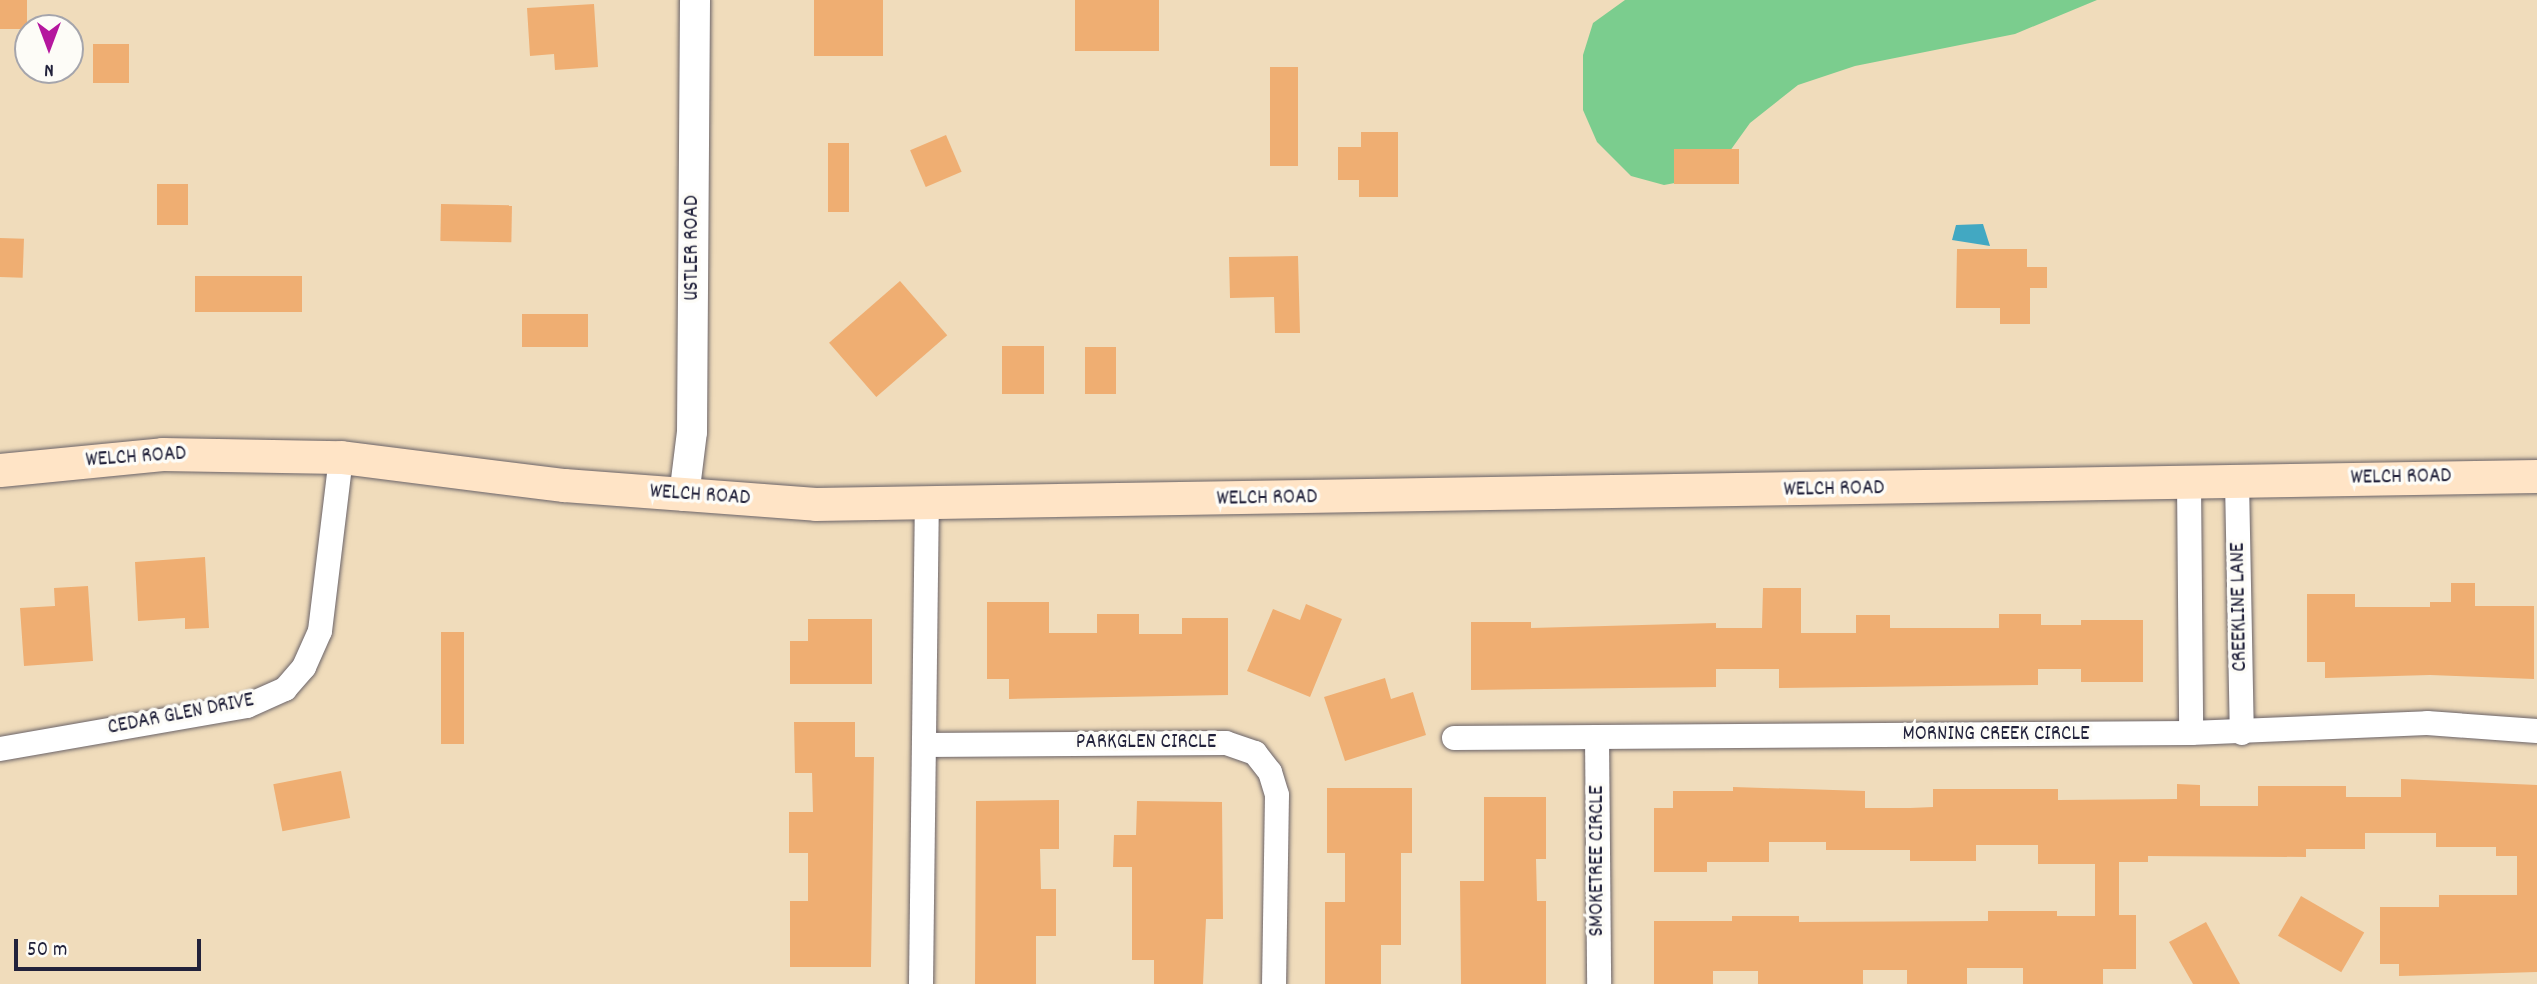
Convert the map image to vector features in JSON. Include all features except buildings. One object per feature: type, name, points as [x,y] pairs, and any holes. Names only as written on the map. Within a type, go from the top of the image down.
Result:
[{"type":"main road","name":"WELCH ROAD","points":[[0,470],[162,454],[341,457],[684,496],[815,504],[2537,476]]},
{"type":"street","name":"USTLER ROAD","points":[[684,496],[692,432],[695,0]]},
{"type":"street","name":"CEDAR GLEN DRIVE","points":[[0,749],[247,706],[285,689],[304,667],[320,631],[341,457]]},
{"type":"street","name":"CREEKLINE LANE","points":[[2237,481],[2242,733]]},
{"type":"street","points":[[2189,482],[2191,733]]},
{"type":"street","points":[[921,984],[927,501]]},
{"type":"street","name":"MORNING CREEK CIRCLE","points":[[1454,738],[2242,733],[2427,723],[2537,731]]},
{"type":"street","name":"SMOKETREE CIRCLE","points":[[1597,737],[1599,984]]},
{"type":"street","name":"PARKGLEN CIRCLE","points":[[924,745],[1226,743],[1255,753],[1270,772],[1277,795],[1274,984]]},
{"type":"green space","points":[[1625,0],[2097,0],[2015,34],[1855,66],[1798,85],[1750,123],[1712,176],[1664,185],[1631,176],[1597,142],[1583,110],[1583,55],[1593,23]]},
{"type":"water","points":[[1983,224],[1990,246],[1952,240],[1956,225]]}]
